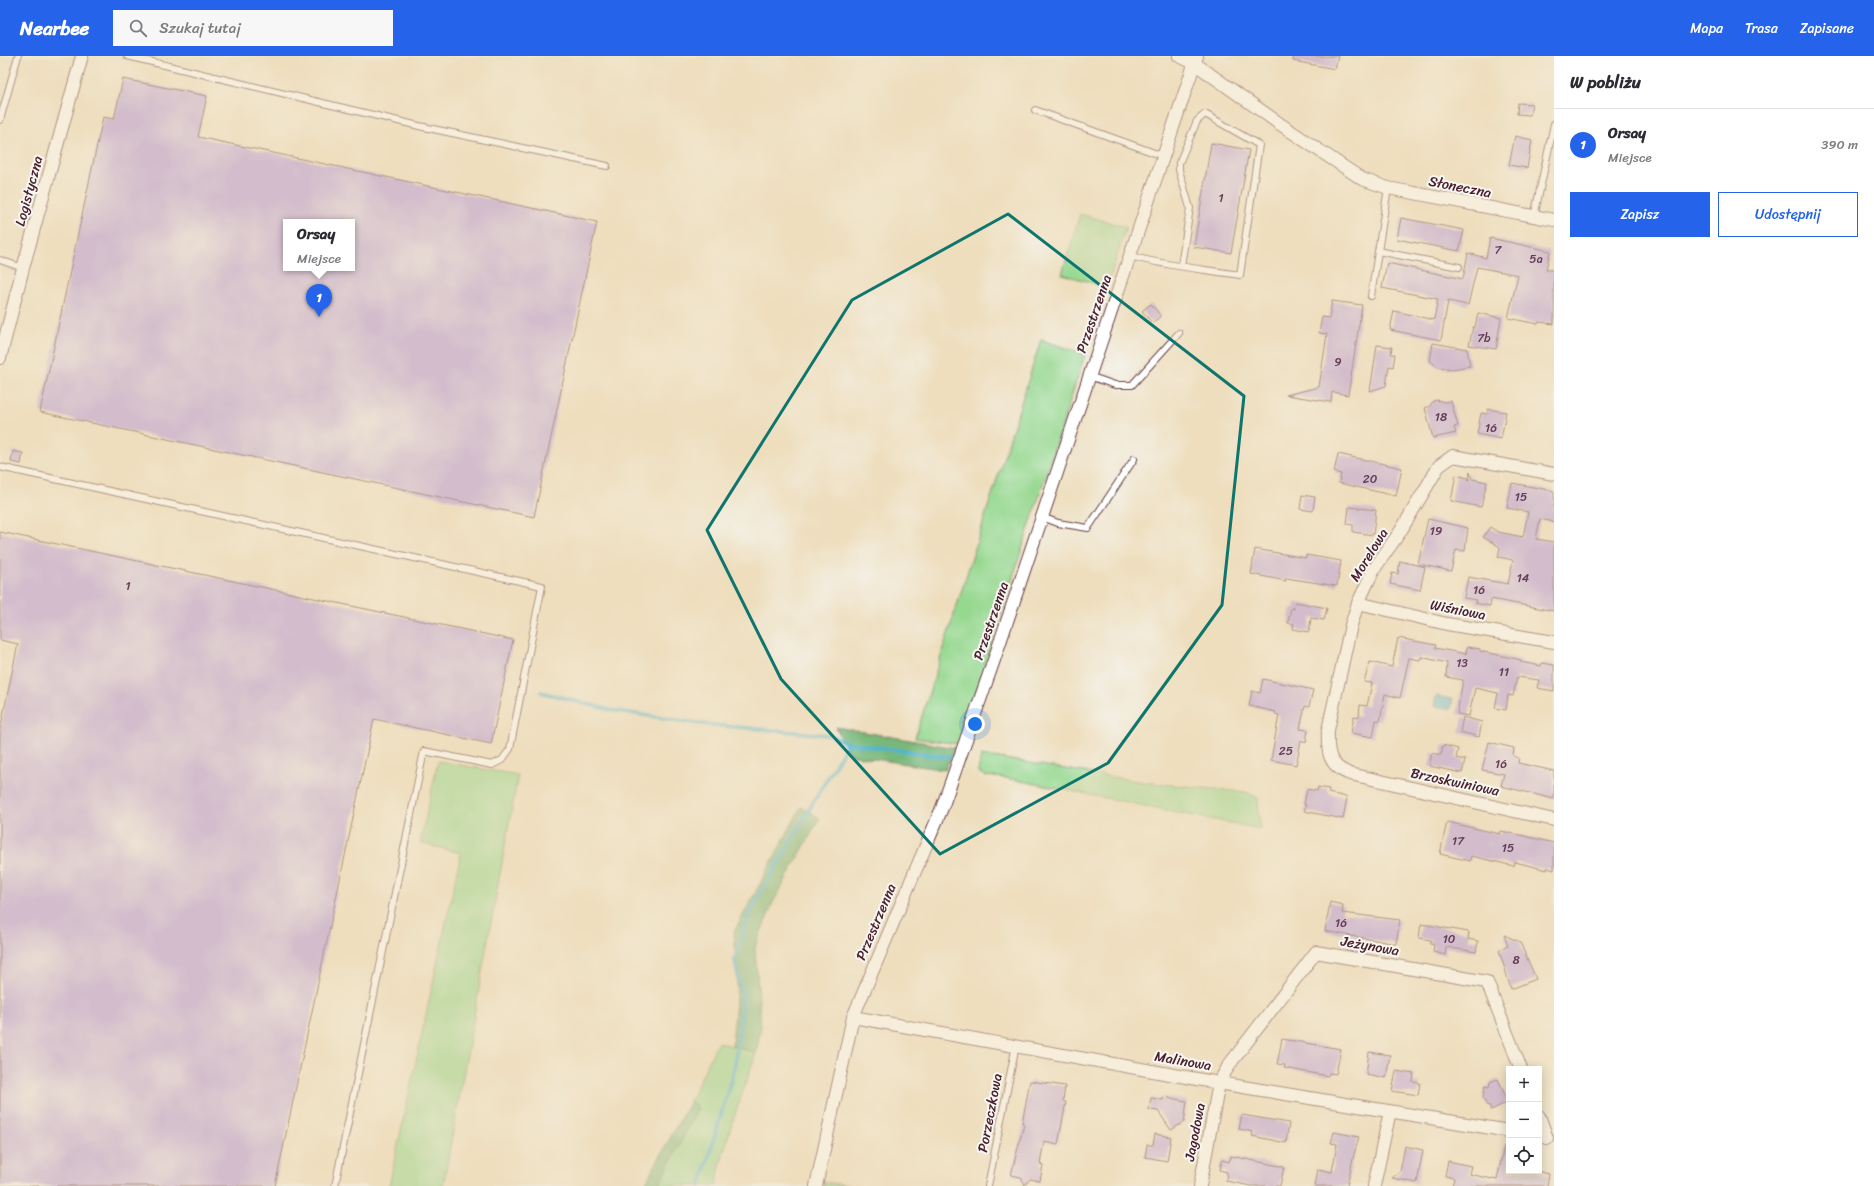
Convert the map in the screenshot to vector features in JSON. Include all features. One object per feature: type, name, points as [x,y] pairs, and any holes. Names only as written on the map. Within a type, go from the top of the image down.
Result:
[{"type":"street","name":"Logistyczna","points":[[0,358],[12,318],[23,268],[82,56]]},
{"type":"street","name":"Słoneczna","points":[[1179,56],[1195,60],[1280,124],[1362,179],[1388,188],[1554,220]]},
{"type":"street","name":"Przestrzenna","points":[[816,1186],[853,1017],[942,808],[1042,517],[1195,60]]},
{"type":"street","name":"Morelowa","points":[[1350,774],[1338,770],[1334,764],[1327,743],[1330,722],[1351,625],[1358,603],[1374,569],[1400,532],[1439,466],[1453,456],[1554,474]]},
{"type":"street","name":"Wiśniowa","points":[[1358,603],[1447,624],[1554,642]]},
{"type":"street","name":"Brzoskwiniowa","points":[[1350,774],[1554,820]]},
{"type":"street","name":"Jeżynowa","points":[[1219,1083],[1229,1065],[1316,952],[1488,982],[1520,1066]]},
{"type":"street","name":"Malinowa","points":[[853,1017],[872,1022],[1016,1045],[1219,1083],[1506,1130]]},
{"type":"street","name":"Jagodowa","points":[[1200,1186],[1219,1083]]},
{"type":"street","points":[[1374,1186],[1390,1111]]},
{"type":"street","points":[[1542,1124],[1547,1137]]},
{"type":"lane","points":[[0,120],[18,56]]},
{"type":"lane","points":[[127,56],[419,126],[607,166]]},
{"type":"lane","points":[[1035,110],[1163,156]]},
{"type":"lane","points":[[1130,256],[1147,261],[1240,275],[1259,145],[1205,114],[1197,121],[1179,163],[1179,170],[1190,208],[1181,266]]},
{"type":"lane","points":[[1534,217],[1554,124]]},
{"type":"lane","points":[[1371,296],[1388,188]]},
{"type":"lane","points":[[1378,251],[1459,267]]},
{"type":"lane","points":[[0,260],[23,268]]},
{"type":"lane","points":[[1089,376],[1115,385],[1132,385],[1179,333]]},
{"type":"lane","points":[[1042,517],[1058,523],[1088,528],[1134,459]]},
{"type":"lane","points":[[0,467],[542,586],[510,749],[502,760],[492,765],[424,751],[335,1186]]},
{"type":"lane","name":"Porzeczkowa","points":[[988,1186],[1016,1045]]},
{"type":"highlighted area","points":[[1008,214],[1244,396],[1222,605],[1108,763],[940,854],[781,679],[707,530],[852,300]]},
{"type":"green space","points":[[1080,214],[1126,227],[1107,287],[1062,274]]},
{"type":"green space","points":[[1041,340],[1085,354],[959,744],[915,738]]},
{"type":"green space","points":[[836,727],[955,748],[945,770],[849,755]]},
{"type":"green space","points":[[981,755],[1143,782],[1246,792],[1258,798],[1260,829],[1006,778],[985,776],[978,772]]},
{"type":"green space","points":[[438,761],[518,775],[443,1186],[389,1186],[461,853],[420,843]]},
{"type":"green space","points":[[801,807],[820,818],[773,903],[755,947],[761,1027],[756,1053],[732,1046],[737,987],[734,932]]},
{"type":"green space","points":[[718,1042],[756,1053],[731,1126],[719,1169],[717,1186],[658,1186],[697,1108],[690,1101]]},
{"type":"green space","points":[[690,1101],[698,1108],[658,1186],[644,1186]]},
{"type":"green space","points":[[824,1182],[853,1186],[823,1186]]},
{"type":"water","points":[[1436,696],[1453,699],[1451,709],[1434,706]]},
{"type":"building","points":[[1294,56],[1338,56],[1335,69],[1293,61]]},
{"type":"building","points":[[123,79],[207,96],[198,137],[597,222],[534,517],[40,412],[103,117],[114,119]]},
{"type":"building","points":[[1518,103],[1532,104],[1530,115],[1517,114]]},
{"type":"building","points":[[1515,136],[1532,140],[1527,168],[1509,165]]},
{"type":"building","points":[[1211,143],[1249,150],[1231,253],[1194,247]]},
{"type":"building","points":[[1401,218],[1464,230],[1459,251],[1397,239]]},
{"type":"building","points":[[1490,238],[1550,251],[1546,270],[1554,270],[1554,324],[1539,322],[1538,324],[1508,318],[1518,275],[1477,267],[1468,305],[1448,301],[1441,340],[1390,330],[1394,311],[1434,320],[1438,299],[1382,288],[1387,263],[1463,279],[1468,253],[1486,258]]},
{"type":"building","points":[[1332,301],[1362,305],[1348,395],[1332,392],[1331,402],[1286,395],[1319,387],[1327,334],[1319,333],[1322,317],[1329,318]]},
{"type":"building","points":[[1151,304],[1161,316],[1152,323],[1142,311]]},
{"type":"building","points":[[1478,313],[1501,318],[1496,349],[1469,345]]},
{"type":"building","points":[[1433,343],[1467,349],[1470,366],[1452,369],[1438,367],[1430,361]]},
{"type":"building","points":[[1377,345],[1392,347],[1391,354],[1395,354],[1393,367],[1389,366],[1386,386],[1370,391]]},
{"type":"building","points":[[1437,400],[1444,402],[1451,401],[1458,426],[1454,427],[1456,433],[1433,438],[1425,408],[1430,406],[1433,401]]},
{"type":"building","points":[[1488,409],[1506,412],[1501,439],[1477,434],[1481,413],[1487,414]]},
{"type":"building","points":[[13,451],[23,453],[21,464],[11,462]]},
{"type":"building","points":[[1338,454],[1402,468],[1396,496],[1339,483],[1341,474],[1334,472]]},
{"type":"building","points":[[1470,472],[1472,479],[1487,482],[1481,507],[1451,501],[1456,475],[1468,478],[1469,480]]},
{"type":"building","points":[[1512,483],[1554,491],[1554,522],[1540,519],[1536,539],[1554,542],[1554,611],[1491,599],[1490,606],[1475,603],[1476,600],[1464,598],[1468,577],[1508,584],[1513,560],[1498,557],[1500,547],[1483,537],[1490,527],[1498,532],[1523,537],[1528,512],[1507,508]]},
{"type":"building","points":[[1302,495],[1315,497],[1313,511],[1300,509]]},
{"type":"building","points":[[1349,507],[1376,510],[1373,535],[1353,532],[1353,525],[1347,524]]},
{"type":"building","points":[[1428,519],[1468,528],[1465,551],[1456,550],[1451,571],[1418,564]]},
{"type":"building","points":[[0,532],[513,640],[491,744],[374,719],[275,1186],[0,1186],[0,730],[18,644],[0,640]]},
{"type":"building","points":[[1255,549],[1306,558],[1306,555],[1341,561],[1337,586],[1286,578],[1286,581],[1251,574]]},
{"type":"building","points":[[1400,561],[1425,567],[1420,590],[1390,584],[1392,573],[1398,574]]},
{"type":"building","points":[[1295,602],[1327,608],[1324,620],[1311,618],[1309,632],[1293,629],[1294,624],[1288,623],[1291,608],[1294,609]]},
{"type":"building","points":[[1398,638],[1436,645],[1435,648],[1466,654],[1467,647],[1521,660],[1520,662],[1541,666],[1542,663],[1554,665],[1554,691],[1537,688],[1539,680],[1517,677],[1513,696],[1508,695],[1506,710],[1495,708],[1498,693],[1475,688],[1469,716],[1457,714],[1463,680],[1446,677],[1447,663],[1421,657],[1420,660],[1409,658],[1400,698],[1385,694],[1380,721],[1376,720],[1373,737],[1351,733],[1354,716],[1359,717],[1360,705],[1367,706],[1372,683],[1364,682],[1370,662],[1392,667]]},
{"type":"building","points":[[1263,679],[1313,690],[1309,707],[1305,706],[1300,729],[1308,730],[1306,742],[1301,741],[1296,765],[1271,760],[1279,715],[1275,714],[1276,712],[1249,706],[1252,691],[1260,693]]},
{"type":"building","points":[[1463,717],[1482,722],[1479,737],[1460,732]]},
{"type":"building","points":[[1489,742],[1514,748],[1513,756],[1519,758],[1518,763],[1554,771],[1554,799],[1501,786],[1504,774],[1482,770]]},
{"type":"building","points":[[1443,745],[1458,749],[1456,758],[1465,760],[1462,773],[1429,766],[1432,753],[1441,755]]},
{"type":"building","points":[[1318,787],[1329,789],[1328,793],[1347,797],[1343,819],[1304,811],[1307,789],[1317,791]]},
{"type":"building","points":[[1447,822],[1500,834],[1501,831],[1554,843],[1554,870],[1547,868],[1547,870],[1515,862],[1514,866],[1471,856],[1470,861],[1440,854]]},
{"type":"building","points":[[1330,902],[1343,905],[1342,913],[1400,920],[1396,944],[1325,931]]},
{"type":"building","points":[[1421,924],[1469,932],[1468,939],[1478,941],[1476,952],[1446,947],[1445,955],[1433,952],[1434,945],[1430,944],[1431,940],[1419,938]]},
{"type":"building","points":[[1504,935],[1520,942],[1536,979],[1511,989],[1499,950],[1508,946]]},
{"type":"building","points":[[1282,1039],[1341,1049],[1336,1074],[1329,1073],[1328,1076],[1284,1068],[1285,1065],[1277,1064]]},
{"type":"building","points":[[1369,1052],[1390,1055],[1386,1078],[1366,1074]]},
{"type":"building","points":[[1396,1071],[1414,1074],[1413,1082],[1420,1083],[1418,1095],[1392,1091]]},
{"type":"building","points":[[1498,1079],[1506,1097],[1506,1103],[1491,1110],[1483,1098],[1485,1086],[1489,1087],[1490,1082]]},
{"type":"building","points":[[1030,1081],[1065,1086],[1063,1101],[1066,1102],[1058,1144],[1044,1141],[1040,1164],[1043,1165],[1040,1181],[1030,1179],[1025,1185],[1021,1177],[1011,1175],[1024,1124],[1022,1123]]},
{"type":"building","points":[[1163,1097],[1187,1101],[1184,1122],[1171,1130],[1158,1111],[1149,1110],[1151,1098],[1163,1100]]},
{"type":"building","points":[[1242,1115],[1289,1123],[1286,1143],[1252,1136],[1253,1132],[1239,1129]]},
{"type":"building","points":[[1334,1132],[1359,1137],[1347,1186],[1315,1186],[1318,1169],[1332,1172],[1337,1144],[1331,1143]]},
{"type":"building","points":[[1155,1134],[1171,1137],[1167,1161],[1145,1157],[1147,1145],[1153,1145]]},
{"type":"building","points":[[1405,1146],[1423,1150],[1417,1183],[1392,1178],[1400,1172]]},
{"type":"building","points":[[1504,1146],[1506,1146],[1506,1174],[1542,1174],[1542,1172],[1549,1174],[1547,1186],[1452,1186],[1454,1178],[1445,1176],[1448,1161],[1471,1166],[1469,1174],[1497,1180]]},
{"type":"building","points":[[1231,1156],[1284,1167],[1280,1186],[1251,1186],[1226,1181],[1227,1172],[1220,1170],[1222,1160],[1229,1162]]},
{"type":"waterway","points":[[541,692],[610,710],[702,724],[828,735],[848,743]]},
{"type":"waterway","points":[[700,1186],[734,1070],[743,999],[735,960],[749,913],[848,743],[953,758]]},
{"type":"place","name":"Orsay","points":[[319,317]]}]
